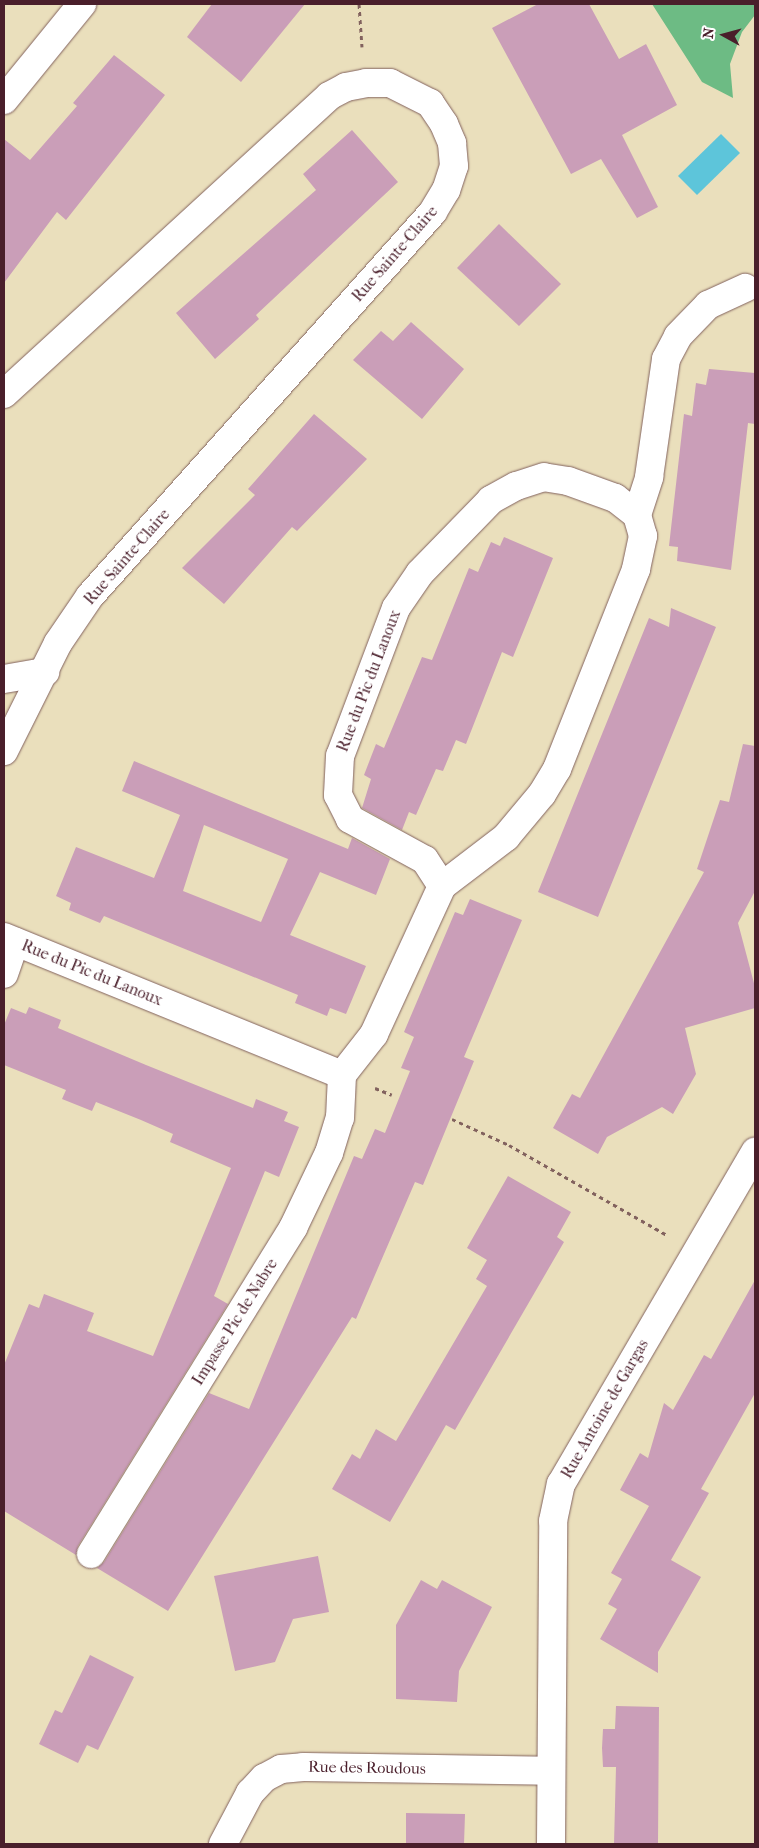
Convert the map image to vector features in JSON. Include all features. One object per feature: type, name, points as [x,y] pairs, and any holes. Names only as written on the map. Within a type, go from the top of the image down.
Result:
[{"type":"street","points":[[4,100],[82,4]]},
{"type":"street","name":"Rue Sainte-Claire","points":[[4,394],[329,96],[346,88],[366,83],[390,83],[430,103],[452,143],[454,166],[446,190],[433,212],[90,596],[58,643],[4,752]]},
{"type":"street","points":[[342,1075],[374,1034],[442,886],[506,837],[542,794],[557,769],[636,569],[643,536],[637,515],[649,477],[666,359],[678,336],[708,304],[745,288]]},
{"type":"street","name":"Rue du Pic du Lanoux","points":[[442,886],[425,860],[350,819],[338,795],[340,756],[396,608],[420,573],[491,500],[516,486],[544,476],[568,480],[615,498],[637,515]]},
{"type":"street","points":[[4,679],[45,672]]},
{"type":"street","points":[[4,974],[10,940]]},
{"type":"street","name":"Rue du Pic du Lanoux","points":[[10,940],[342,1075]]},
{"type":"street","name":"Impasse Pic de Nabre","points":[[91,1554],[293,1228],[329,1153],[340,1118],[342,1075]]},
{"type":"street","name":"Rue Antoine de Gargas","points":[[551,1844],[553,1521],[561,1484],[698,1253],[755,1152]]},
{"type":"street","name":"Rue des Roudous","points":[[223,1844],[250,1793],[264,1778],[281,1769],[303,1766],[551,1771]]},
{"type":"path","points":[[359,4],[366,83]]},
{"type":"path","points":[[452,1119],[509,1145],[698,1253]]},
{"type":"green space","points":[[652,4],[755,4],[755,15],[742,32],[730,64],[733,98],[702,82]]},
{"type":"water","points":[[721,134],[740,153],[697,195],[678,176]]},
{"type":"building","points":[[212,4],[305,4],[241,82],[187,37]]},
{"type":"building","points":[[538,4],[589,4],[619,59],[646,44],[677,105],[622,135],[658,207],[637,218],[601,159],[571,174],[492,28]]},
{"type":"building","points":[[114,55],[165,95],[66,220],[57,212],[4,283],[4,139],[30,160],[77,106],[73,103]]},
{"type":"building","points":[[352,130],[398,182],[256,315],[259,319],[215,359],[176,313],[316,190],[303,174]]},
{"type":"building","points":[[499,224],[561,284],[519,326],[457,268]]},
{"type":"building","points":[[411,322],[464,369],[422,419],[353,360],[381,331],[393,341]]},
{"type":"building","points":[[709,369],[755,373],[755,424],[748,423],[731,570],[677,561],[678,547],[669,546],[684,414],[692,416],[696,383],[706,385]]},
{"type":"building","points":[[314,414],[367,459],[297,531],[292,527],[224,604],[182,568],[255,495],[248,489]]},
{"type":"building","points":[[504,537],[553,558],[513,657],[502,652],[466,744],[456,740],[443,771],[436,769],[416,815],[409,812],[402,830],[362,808],[371,779],[364,775],[376,744],[384,748],[422,657],[432,660],[469,568],[478,572],[491,542],[500,546]]},
{"type":"building","points":[[671,608],[716,627],[598,917],[538,892],[649,618],[669,627]]},
{"type":"building","points":[[743,744],[755,746],[755,891],[738,923],[755,987],[755,1008],[685,1028],[696,1074],[673,1114],[662,1107],[607,1137],[598,1154],[553,1128],[572,1094],[580,1098],[704,872],[697,869],[720,800],[729,802]]},
{"type":"building","points":[[134,761],[348,849],[352,838],[390,859],[376,895],[320,872],[290,935],[366,966],[346,1014],[330,1008],[327,1016],[295,1003],[298,995],[104,916],[100,923],[69,910],[71,903],[56,896],[76,847],[154,878],[180,815],[122,791]],"holes":[[[204,825],[288,859],[261,922],[183,891]]]},
{"type":"building","points":[[470,899],[522,920],[464,1057],[474,1061],[423,1185],[415,1182],[356,1319],[352,1317],[168,1611],[97,1568],[104,1562],[209,1393],[249,1409],[354,1156],[362,1159],[375,1129],[385,1133],[410,1071],[401,1068],[414,1037],[404,1032],[455,912],[463,915]]},
{"type":"building","points":[[29,1007],[61,1020],[58,1028],[146,1065],[253,1108],[256,1099],[288,1112],[284,1121],[299,1127],[279,1177],[265,1171],[214,1296],[228,1304],[78,1546],[76,1555],[4,1511],[4,1365],[29,1304],[39,1308],[44,1294],[94,1313],[87,1331],[153,1356],[231,1168],[170,1142],[173,1134],[141,1120],[96,1102],[92,1111],[62,1099],[66,1090],[4,1065],[4,1025],[11,1008],[26,1014]]},
{"type":"building","points":[[508,1176],[571,1212],[557,1237],[564,1242],[455,1430],[446,1425],[390,1522],[332,1489],[352,1454],[360,1459],[376,1429],[396,1441],[487,1286],[476,1279],[487,1260],[467,1248]]},
{"type":"building","points":[[755,1280],[755,1393],[701,1489],[709,1493],[671,1560],[701,1577],[658,1652],[658,1673],[600,1639],[617,1609],[608,1604],[622,1579],[611,1573],[649,1506],[620,1490],[640,1453],[648,1458],[664,1403],[673,1410],[704,1355],[711,1359]]},
{"type":"building","points":[[318,1556],[329,1612],[293,1619],[275,1662],[235,1671],[214,1576]]},
{"type":"building","points":[[421,1580],[437,1589],[442,1580],[492,1607],[459,1671],[457,1702],[396,1699],[396,1625]]},
{"type":"building","points":[[90,1655],[134,1677],[98,1750],[87,1745],[78,1763],[39,1744],[55,1710],[62,1713]]},
{"type":"building","points":[[616,1706],[659,1707],[658,1844],[614,1844],[616,1767],[603,1767],[602,1748],[603,1729],[615,1729]]},
{"type":"building","points":[[406,1813],[465,1814],[464,1844],[406,1844]]}]
